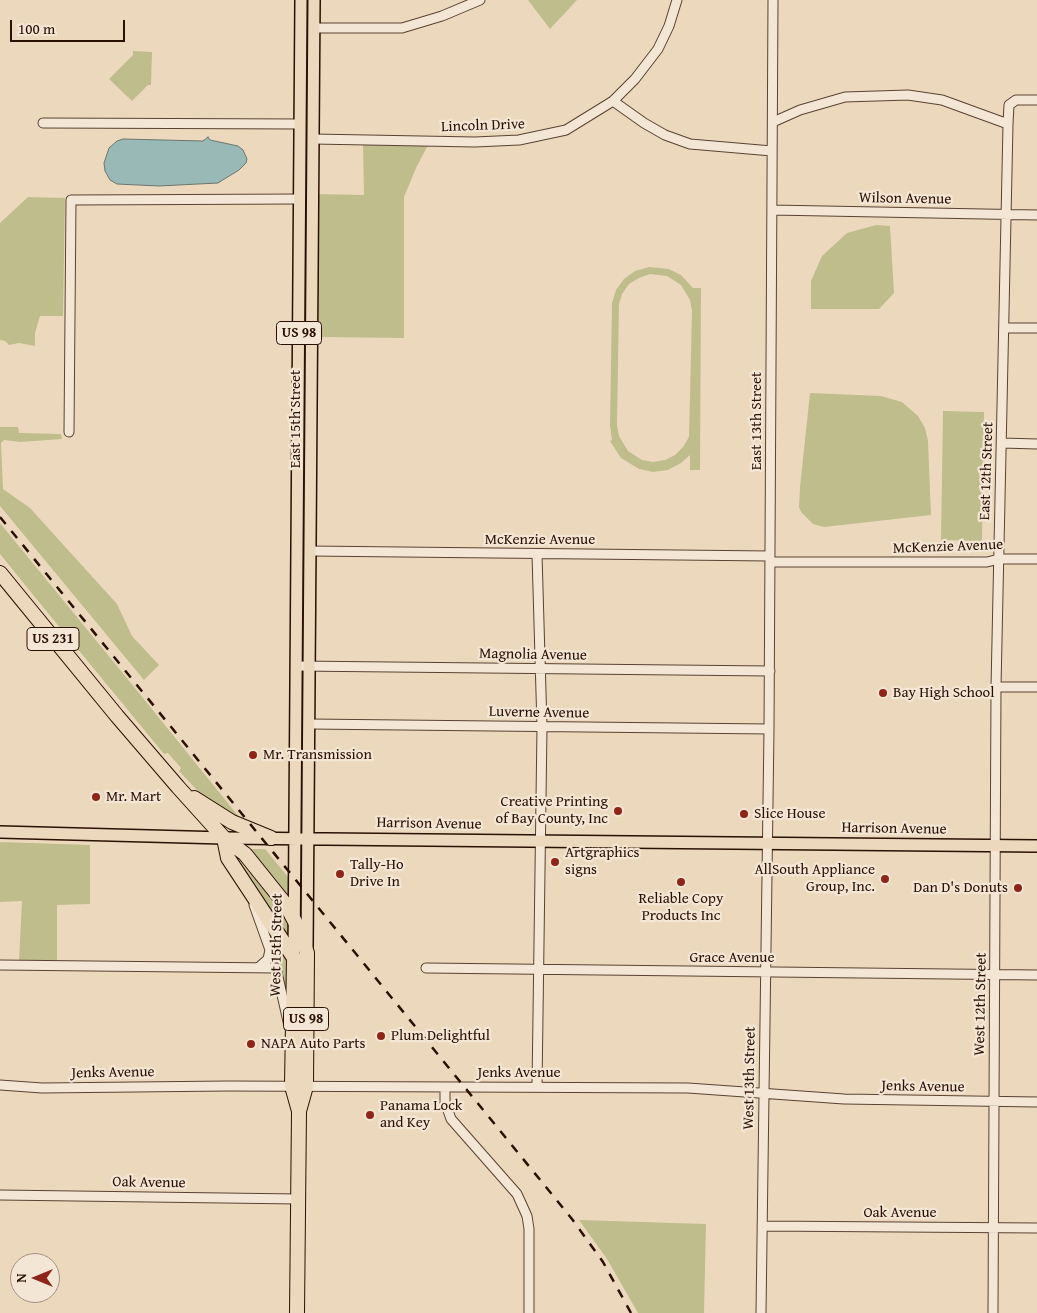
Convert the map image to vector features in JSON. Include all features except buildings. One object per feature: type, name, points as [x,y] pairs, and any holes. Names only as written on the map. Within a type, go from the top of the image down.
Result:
[{"type":"highway","name":"US 231","points":[[0,573],[116,716],[224,838]]},
{"type":"highway","points":[[178,787],[226,819],[271,838]]},
{"type":"highway","points":[[224,838],[228,858],[294,958]]},
{"type":"highway","points":[[224,838],[245,854],[285,904],[294,918],[307,953]]},
{"type":"highway","name":"West 15th Street","points":[[297,1313],[299,1086],[307,953]]},
{"type":"highway","name":"West 15th Street","points":[[294,958],[293,1043],[299,1086]]},
{"type":"main road","name":"East 15th Street","points":[[295,838],[301,0]]},
{"type":"main road","name":"East 15th Street","points":[[308,838],[314,0]]},
{"type":"main road","points":[[301,28],[314,28]]},
{"type":"main road","points":[[300,124],[313,124]]},
{"type":"main road","points":[[300,139],[313,139]]},
{"type":"main road","points":[[299,199],[313,200]]},
{"type":"main road","points":[[299,263],[312,263]]},
{"type":"main road","points":[[298,346],[312,346]]},
{"type":"main road","points":[[298,440],[311,440]]},
{"type":"main road","points":[[297,551],[310,551]]},
{"type":"main road","points":[[296,724],[309,724]]},
{"type":"main road","name":"Harrison Avenue","points":[[0,832],[224,838],[1037,846]]},
{"type":"main road","name":"West 15th Street","points":[[294,958],[295,838]]},
{"type":"main road","name":"West 15th Street","points":[[307,953],[308,838]]},
{"type":"street","points":[[314,28],[402,28],[442,16],[480,0]]},
{"type":"street","name":"Lincoln Drive","points":[[313,139],[475,142],[520,140],[566,130],[612,101],[635,79],[658,49],[669,26],[677,0]]},
{"type":"street","name":"East 13th Street","points":[[767,843],[770,671],[773,0]]},
{"type":"street","points":[[773,122],[800,110],[845,97],[908,95],[942,100],[1008,124]]},
{"type":"street","name":"East 12th Street","points":[[996,845],[996,687],[1009,105],[1016,100],[1037,100]]},
{"type":"street","points":[[612,101],[665,135],[690,144],[772,151]]},
{"type":"street","points":[[43,123],[300,124]]},
{"type":"street","points":[[69,432],[71,200],[299,199]]},
{"type":"street","name":"Wilson Avenue","points":[[772,210],[1037,215]]},
{"type":"street","points":[[1004,328],[1037,328]]},
{"type":"street","points":[[1002,443],[1037,444]]},
{"type":"street","name":"McKenzie Avenue","points":[[310,551],[987,562],[999,559],[1037,559]]},
{"type":"street","points":[[537,554],[542,727],[537,1087]]},
{"type":"street","name":"Magnolia Avenue","points":[[296,666],[770,671]]},
{"type":"street","points":[[996,687],[1037,687]]},
{"type":"street","name":"Luverne Avenue","points":[[309,724],[769,729]]},
{"type":"street","name":"West 13th Street","points":[[761,1313],[767,843]]},
{"type":"street","name":"West 12th Street","points":[[993,1313],[996,845]]},
{"type":"street","points":[[247,886],[270,950],[268,959],[259,967]]},
{"type":"street","points":[[0,965],[276,968],[293,1043]]},
{"type":"street","name":"Grace Avenue","points":[[426,968],[1037,975]]},
{"type":"street","name":"Jenks Avenue","points":[[0,1084],[42,1088],[299,1086],[688,1088],[844,1099],[1037,1102]]},
{"type":"street","points":[[445,1087],[445,1102],[451,1119],[516,1194],[527,1216],[530,1229],[529,1313]]},
{"type":"street","name":"Oak Avenue","points":[[0,1195],[298,1200]]},
{"type":"street","name":"Oak Avenue","points":[[762,1226],[1037,1228]]},
{"type":"shaded area","points":[[528,0],[577,0],[550,29]]},
{"type":"shaded area","points":[[133,51],[152,52],[151,85],[148,85],[132,101],[109,79],[133,55]]},
{"type":"shaded area","points":[[363,143],[428,145],[404,197],[404,338],[317,337],[318,194],[364,195]]},
{"type":"shaded area","points":[[28,197],[65,198],[63,316],[40,316],[35,333],[35,346],[19,343],[9,345],[5,341],[0,340],[0,223]]},
{"type":"shaded area","points":[[876,225],[890,226],[894,293],[879,309],[811,309],[811,281],[822,256],[847,233]]},
{"type":"shaded area","points":[[649,267],[669,269],[681,275],[693,288],[701,288],[700,470],[690,470],[690,455],[681,463],[668,470],[653,472],[639,469],[621,458],[610,441],[612,440],[610,425],[612,303],[616,290],[624,279],[635,271]],"holes":[[[650,274],[667,276],[681,285],[690,300],[692,311],[689,437],[675,455],[665,460],[653,462],[642,460],[628,451],[619,436],[617,425],[619,304],[622,294],[629,284],[639,278]]]},
{"type":"shaded area","points":[[810,393],[881,396],[902,402],[918,416],[925,428],[928,441],[931,515],[824,527],[813,524],[801,512],[799,507],[800,487]]},
{"type":"shaded area","points":[[943,411],[984,412],[982,541],[941,540]]},
{"type":"shaded area","points":[[0,427],[18,427],[19,433],[61,434],[62,439],[20,442],[4,440],[1,443],[3,489],[30,508],[117,604],[132,636],[159,665],[144,680],[0,506]]},
{"type":"shaded area","points":[[0,523],[244,823],[207,800],[179,771],[181,768],[168,753],[164,754],[34,596],[0,554]]},
{"type":"shaded area","points":[[0,842],[90,845],[90,904],[57,905],[57,961],[19,961],[22,901],[0,902]]},
{"type":"shaded area","points":[[248,849],[265,849],[289,878],[288,898]]},
{"type":"shaded area","points":[[234,855],[279,906],[289,921],[289,938]]},
{"type":"shaded area","points":[[270,932],[281,944],[288,963],[288,1005]]},
{"type":"shaded area","points":[[579,1220],[706,1224],[704,1313],[638,1313],[607,1259]]},
{"type":"water","points":[[208,137],[210,140],[238,146],[243,150],[247,159],[246,163],[239,170],[218,183],[159,186],[117,184],[110,180],[105,171],[104,163],[109,148],[117,141],[123,139],[203,141]]},
{"type":"railway","points":[[0,517],[572,1219],[603,1262],[631,1313]]},
{"type":"place","name":"Bay High School","points":[[883,693]]},
{"type":"place","name":"Mr. Transmission","points":[[253,755]]},
{"type":"place","name":"Mr. Mart","points":[[96,797]]},
{"type":"place","name":"Creative Printing of Bay County, Inc","points":[[618,811]]},
{"type":"place","name":"Slice House","points":[[744,814]]},
{"type":"place","name":"Artgraphics signs","points":[[555,862]]},
{"type":"place","name":"Tally-Ho Drive In","points":[[340,874]]},
{"type":"place","name":"AllSouth Appliance Group, Inc.","points":[[885,879]]},
{"type":"place","name":"Reliable Copy Products Inc","points":[[681,882]]},
{"type":"place","name":"Dan D's Donuts","points":[[1018,888]]},
{"type":"place","name":"Plum Delightful","points":[[381,1036]]},
{"type":"place","name":"NAPA Auto Parts","points":[[251,1044]]},
{"type":"place","name":"Panama Lock and Key","points":[[370,1115]]}]
